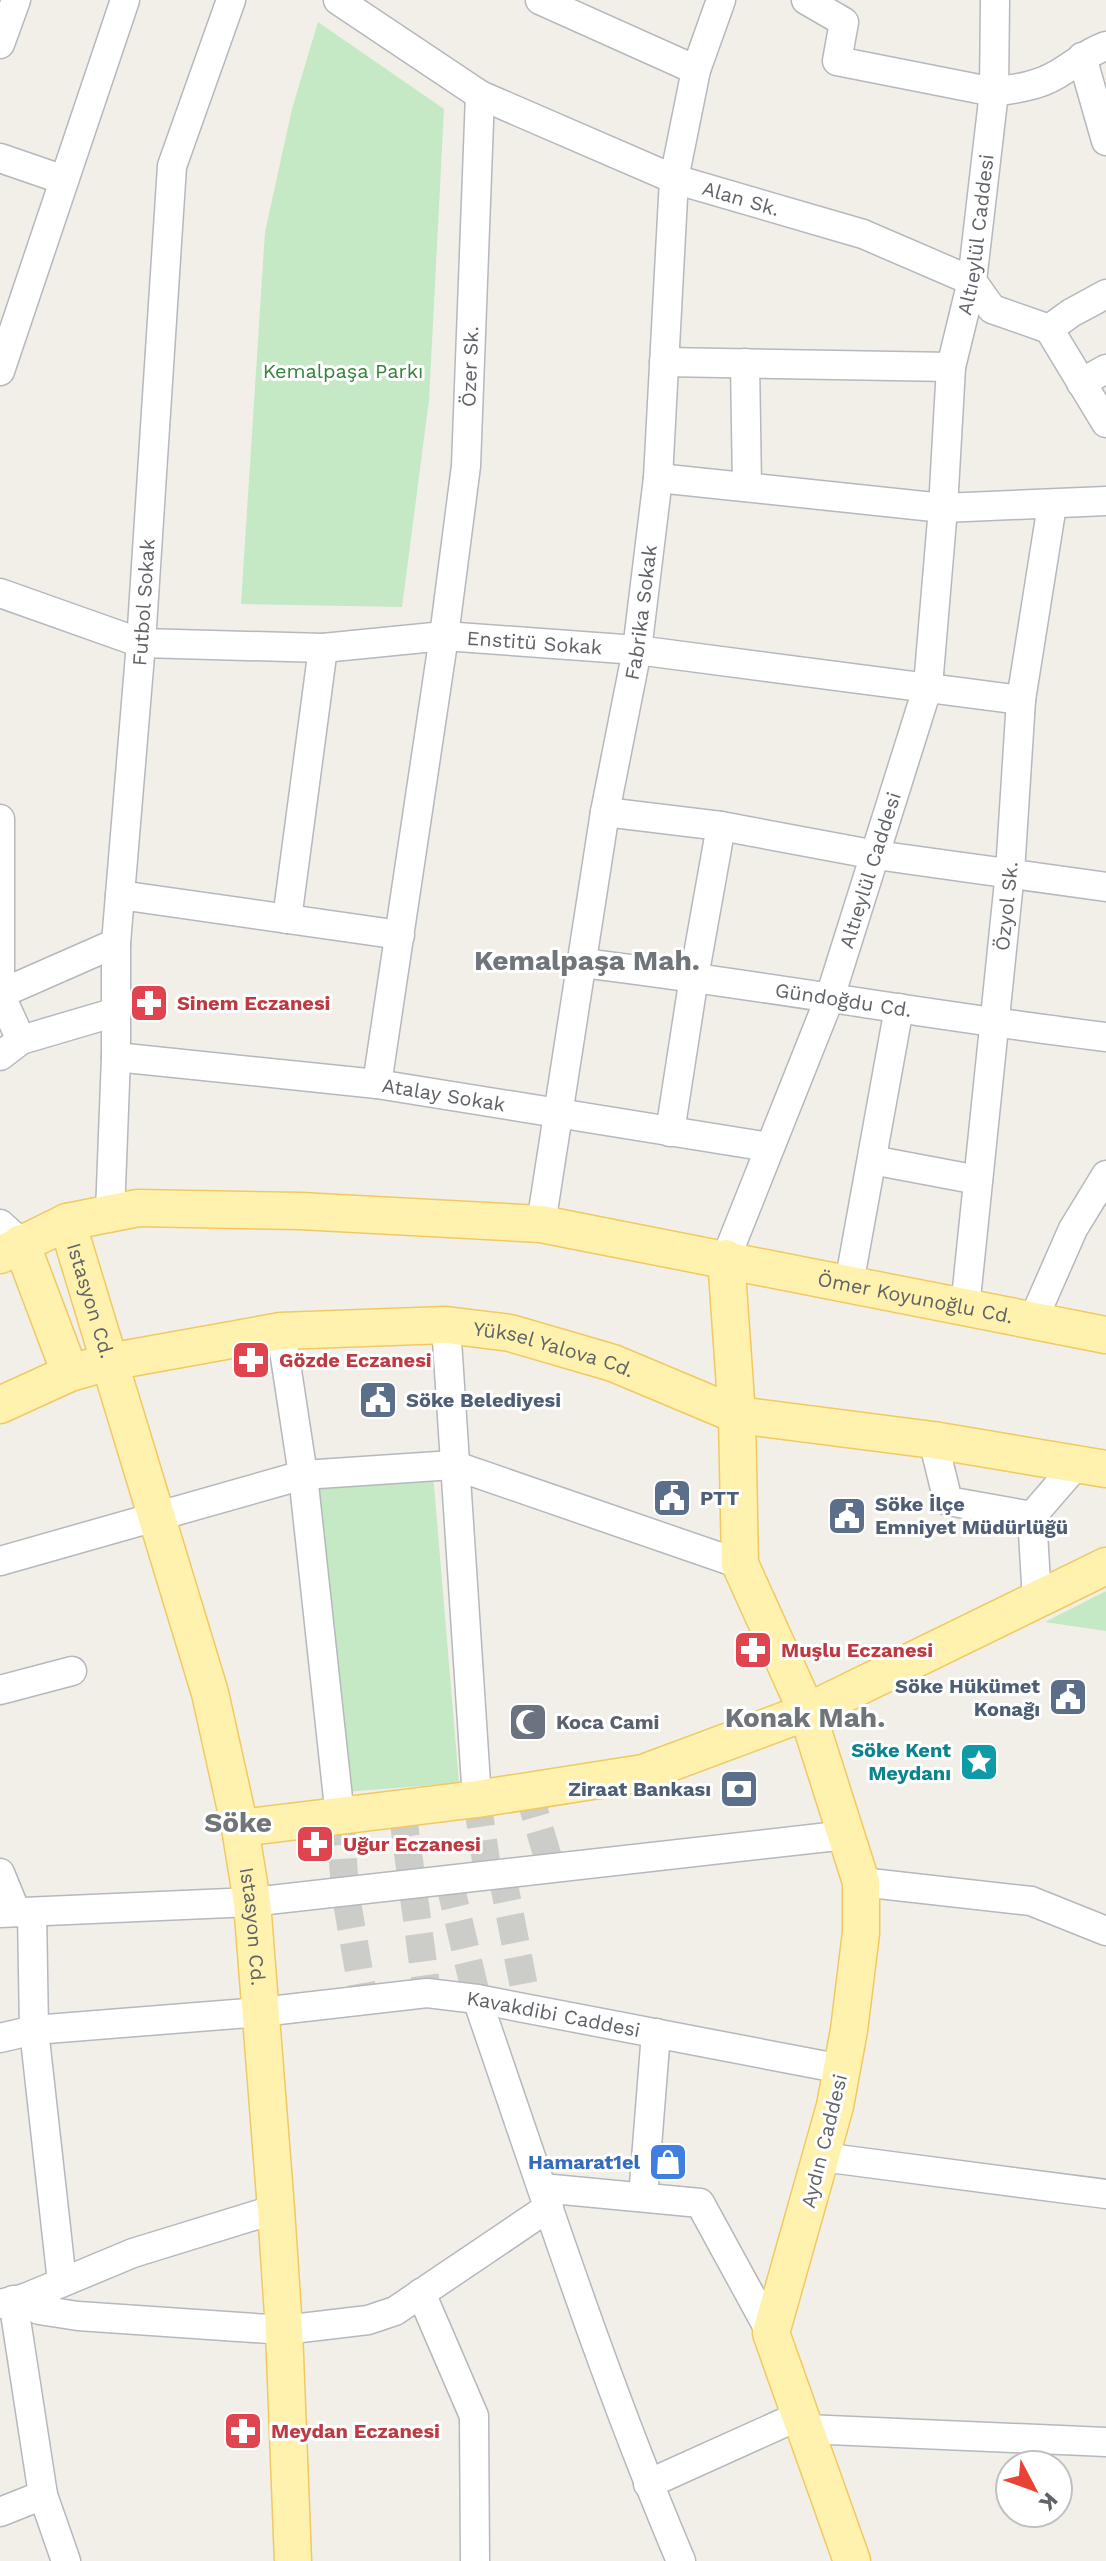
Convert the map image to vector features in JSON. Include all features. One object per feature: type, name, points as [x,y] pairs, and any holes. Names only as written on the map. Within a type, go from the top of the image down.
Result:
[{"type":"main road","name":"Ömer Koyunoğlu Cd.","points":[[7,1241],[67,1222],[138,1208],[285,1211],[541,1224],[1106,1335]]},
{"type":"main road","name":"Istasyon Cd.","points":[[67,1222],[210,1693],[240,1828],[252,1902],[276,2209],[293,2561]]},
{"type":"main road","points":[[7,1241],[70,1373]]},
{"type":"main road","name":"Altıeylül Caddesi","points":[[726,1258],[737,1415],[740,1564],[807,1712]]},
{"type":"main road","name":"Yüksel Yalova Cd.","points":[[0,1405],[70,1373],[109,1362],[281,1331],[446,1325],[510,1333],[613,1363],[737,1415],[933,1440],[1091,1466]]},
{"type":"main road","points":[[240,1828],[477,1799],[643,1773],[807,1712],[1106,1566]]},
{"type":"main road","name":"Aydın Caddesi","points":[[771,2333],[822,2157],[842,2069],[861,1933],[861,1882],[807,1712]]},
{"type":"main road","points":[[771,2333],[852,2561]]},
{"type":"street","points":[[0,44],[16,0]]},
{"type":"street","points":[[0,371],[125,0]]},
{"type":"street","name":"Futbol Sokak","points":[[110,1213],[116,1057],[116,943],[141,643],[172,166],[231,0]]},
{"type":"street","name":"Alan Sk.","points":[[338,0],[480,95],[674,179],[863,234],[972,281],[992,309],[1049,329]]},
{"type":"street","points":[[540,0],[696,70]]},
{"type":"street","name":"Fabrika Sokak","points":[[541,1224],[605,812],[637,650],[658,478],[674,179],[696,70],[721,0]]},
{"type":"street","points":[[806,0],[846,11],[837,61],[994,92],[1053,77],[1094,52],[1106,141]]},
{"type":"street","name":"Altıeylül Caddesi","points":[[726,1258],[830,997],[928,686],[951,367],[972,281],[994,92],[995,0]]},
{"type":"street","name":"Özer Sk.","points":[[377,1084],[444,636],[466,466],[480,95]]},
{"type":"street","points":[[0,158],[64,180]]},
{"type":"street","points":[[1106,294],[1049,329],[1106,423]]},
{"type":"street","points":[[664,362],[951,367]]},
{"type":"street","points":[[745,363],[747,487]]},
{"type":"street","points":[[1081,383],[1106,369]]},
{"type":"street","points":[[658,478],[943,508],[1106,501]]},
{"type":"street","name":"Özyol Sk.","points":[[965,1308],[1010,872],[1021,700],[1052,505]]},
{"type":"street","name":"Enstitü Sokak","points":[[0,593],[141,643],[323,648],[444,636],[637,650],[1021,700]]},
{"type":"street","points":[[287,919],[323,648]]},
{"type":"street","points":[[605,812],[721,826],[876,855],[1106,887]]},
{"type":"street","points":[[0,819],[0,994],[10,1048],[116,1012]]},
{"type":"street","points":[[670,1132],[721,826]]},
{"type":"street","points":[[120,895],[400,935]]},
{"type":"street","points":[[0,994],[116,943]]},
{"type":"street","name":"Gündoğdu Cd.","points":[[582,963],[1106,1037]]},
{"type":"street","points":[[849,1284],[899,1008]]},
{"type":"street","name":"Atalay Sokak","points":[[116,1057],[377,1084],[769,1147]]},
{"type":"street","points":[[872,1160],[978,1180]]},
{"type":"street","points":[[1033,1320],[1073,1229],[1106,1175]]},
{"type":"street","points":[[446,1325],[477,1799]]},
{"type":"street","points":[[281,1331],[303,1475],[340,1817]]},
{"type":"street","points":[[933,1440],[948,1501],[1032,1516]]},
{"type":"street","points":[[0,1561],[303,1475],[453,1465],[740,1564]]},
{"type":"street","points":[[1032,1516],[1091,1466]]},
{"type":"street","points":[[1032,1516],[1037,1600]]},
{"type":"street","points":[[0,1690],[72,1671]]},
{"type":"street","points":[[16,1912],[252,1902],[846,1835]]},
{"type":"street","points":[[0,1873],[16,1912],[34,2030],[62,2282]]},
{"type":"street","points":[[861,1882],[1031,1901],[1106,1931]]},
{"type":"street","name":"Kavakdibi Caddesi","points":[[0,2038],[34,2030],[261,2012],[427,1993],[477,1999],[842,2069]]},
{"type":"street","points":[[477,1999],[648,2484],[681,2561]]},
{"type":"street","points":[[643,2197],[656,2033]]},
{"type":"street","points":[[822,2157],[1106,2194]]},
{"type":"street","points":[[13,2301],[39,2310],[78,2316],[284,2330],[368,2320],[395,2311],[546,2197],[643,2197],[700,2203],[771,2333]]},
{"type":"street","points":[[13,2301],[133,2253],[276,2209]]},
{"type":"street","points":[[421,2293],[474,2416],[475,2561]]},
{"type":"street","points":[[13,2301],[43,2495],[66,2561]]},
{"type":"street","points":[[648,2484],[803,2422],[1106,2442]]},
{"type":"street","points":[[0,2512],[43,2495]]},
{"type":"green space","name":"Kemalpaşa Parkı","points":[[318,22],[444,109],[429,400],[402,607],[241,604],[265,232],[292,109]]},
{"type":"green space","points":[[433,1474],[459,1783],[345,1792],[317,1486]]},
{"type":"green space","points":[[1106,1591],[1106,1631],[1045,1622]]},
{"type":"tunnel","points":[[528,1790],[551,1868]]},
{"type":"tunnel","points":[[477,1799],[488,1875]]},
{"type":"tunnel","points":[[402,1809],[427,1993]]},
{"type":"tunnel","points":[[340,1817],[345,1891],[364,2000]]},
{"type":"tunnel","points":[[502,1874],[528,2008]]},
{"type":"tunnel","points":[[449,1880],[477,1999]]},
{"type":"place","name":"Sinem Eczanesi","points":[[149,1003]]},
{"type":"place","name":"Gözde Eczanesi","points":[[251,1360]]},
{"type":"place","name":"Söke Belediyesi","points":[[378,1400]]},
{"type":"place","name":"PTT","points":[[672,1498]]},
{"type":"place","name":"Söke İlçe Emniyet Müdürlüğü","points":[[847,1516]]},
{"type":"place","name":"Muşlu Eczanesi","points":[[753,1650]]},
{"type":"place","name":"Söke Hükümet Konağı","points":[[1068,1697]]},
{"type":"place","name":"Koca Cami","points":[[528,1722]]},
{"type":"place","name":"Söke Kent Meydanı","points":[[979,1762]]},
{"type":"place","name":"Ziraat Bankası","points":[[739,1789]]},
{"type":"place","name":"Uğur Eczanesi","points":[[315,1844]]},
{"type":"place","name":"Hamarat1el","points":[[668,2162]]},
{"type":"place","name":"Meydan Eczanesi","points":[[243,2431]]},
{"type":"district","name":"Kemalpaşa Mah.","points":[[587,960]]},
{"type":"district","name":"Konak Mah.","points":[[805,1717]]},
{"type":"district","name":"Söke","points":[[238,1822]]}]
